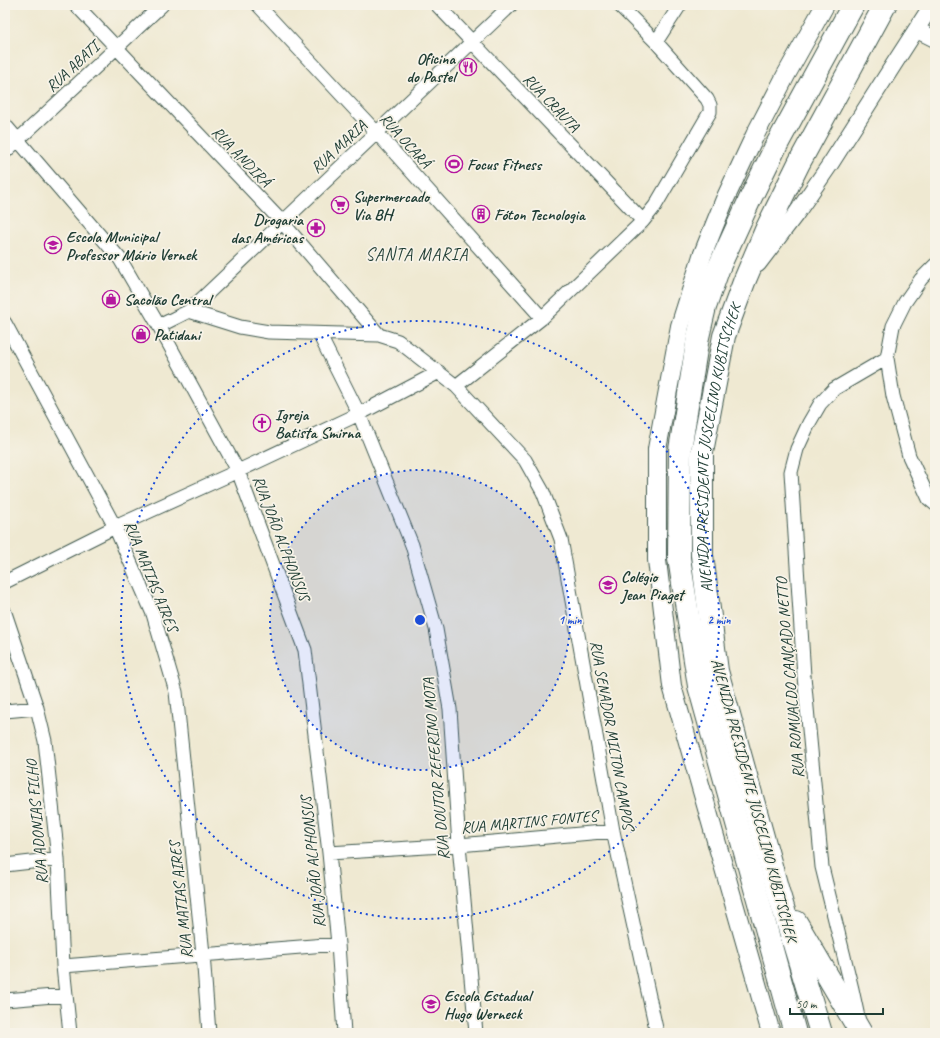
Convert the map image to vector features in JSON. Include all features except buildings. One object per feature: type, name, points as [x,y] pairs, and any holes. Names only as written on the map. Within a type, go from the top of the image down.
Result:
[{"type":"highway","name":"AVENIDA PRESIDENTE JUSCELINO KUBITSCHEK","points":[[795,1033],[699,686],[679,558],[680,450],[698,337],[705,307],[719,267],[775,148],[853,5]]},
{"type":"highway","name":"AVENIDA PRESIDENTE JUSCELINO KUBITSCHEK","points":[[821,1033],[778,891],[717,671],[702,555],[702,452],[724,336],[744,282],[766,230],[799,163],[885,5]]},
{"type":"highway","points":[[778,891],[861,1033]]},
{"type":"main road","points":[[771,1033],[672,686],[657,560],[657,449],[680,326],[702,256],[725,199],[755,135],[825,5]]},
{"type":"street","name":"RUA ANDIRÁ","points":[[76,5],[116,49],[282,222],[379,335]]},
{"type":"street","name":"RUA ABATI","points":[[5,152],[162,5]]},
{"type":"street","name":"RUA OCARÁ","points":[[258,5],[377,132],[542,318]]},
{"type":"street","name":"RUA CRAUTA","points":[[437,5],[643,221]]},
{"type":"street","name":"RUA MARIA","points":[[189,311],[511,5]]},
{"type":"street","points":[[456,386],[542,318],[643,221],[655,206],[710,112],[710,105],[707,100],[656,42],[619,5]]},
{"type":"street","points":[[656,42],[680,5]]},
{"type":"street","points":[[810,32],[816,5]]},
{"type":"street","points":[[744,282],[796,214],[831,163],[932,5]]},
{"type":"street","points":[[917,30],[935,39]]},
{"type":"street","name":"RUA JOÃO ALPHONSUS","points":[[5,125],[120,259],[159,326],[238,471],[305,650],[329,853],[338,944],[344,1033]]},
{"type":"street","points":[[935,265],[921,279],[905,302],[893,326],[887,358],[893,396],[909,456],[930,499],[935,504]]},
{"type":"street","points":[[159,326],[189,311]]},
{"type":"street","name":"RUA SENADOR MILTON CAMPOS","points":[[189,311],[247,328],[276,332],[379,335],[398,341],[456,386],[525,460],[543,492],[561,539],[613,831],[657,1033]]},
{"type":"street","name":"RUA MATIAS AIRES","points":[[5,323],[115,527],[153,614],[176,692],[203,954],[209,1033]]},
{"type":"street","name":"RUA DOUTOR ZEFERINO MOTA","points":[[319,334],[359,414],[412,545],[436,629],[450,709],[459,845],[476,1033]]},
{"type":"street","name":"RUA ROMUALDO CANÇADO NETTO","points":[[861,1033],[852,989],[822,867],[804,676],[791,472],[797,448],[808,423],[820,404],[834,389],[887,358]]},
{"type":"street","points":[[5,582],[115,527],[359,414],[439,372]]},
{"type":"street","name":"RUA ADONIAS FILHO","points":[[5,613],[37,708],[45,741],[58,859],[63,966],[70,1033]]},
{"type":"street","points":[[5,711],[37,708]]},
{"type":"street","name":"RUA MARTINS FONTES","points":[[329,853],[459,845],[613,831]]},
{"type":"street","points":[[5,865],[58,859]]},
{"type":"street","points":[[63,966],[338,944]]},
{"type":"street","points":[[5,1000],[66,995]]},
{"type":"place","name":"Oficina do Pastel","points":[[468,67]]},
{"type":"place","name":"Focus Fitness","points":[[454,164]]},
{"type":"place","name":"Supermercado Via BH","points":[[340,205]]},
{"type":"place","name":"Fóton Tecnologia","points":[[481,214]]},
{"type":"place","name":"Drogaria das Américas","points":[[316,228]]},
{"type":"place","name":"Escola Municipal Professor Mário Vernek","points":[[53,245]]},
{"type":"place","name":"Sacolão Central","points":[[111,299]]},
{"type":"place","name":"Patidani","points":[[141,334]]},
{"type":"place","name":"Igreja Batista Smirna","points":[[262,423]]},
{"type":"place","name":"Colégio Jean Piaget","points":[[608,585]]},
{"type":"place","name":"Escola Estadual Hugo Werneck","points":[[431,1004]]},
{"type":"district","name":"SANTA MARIA","points":[[417,254]]}]
